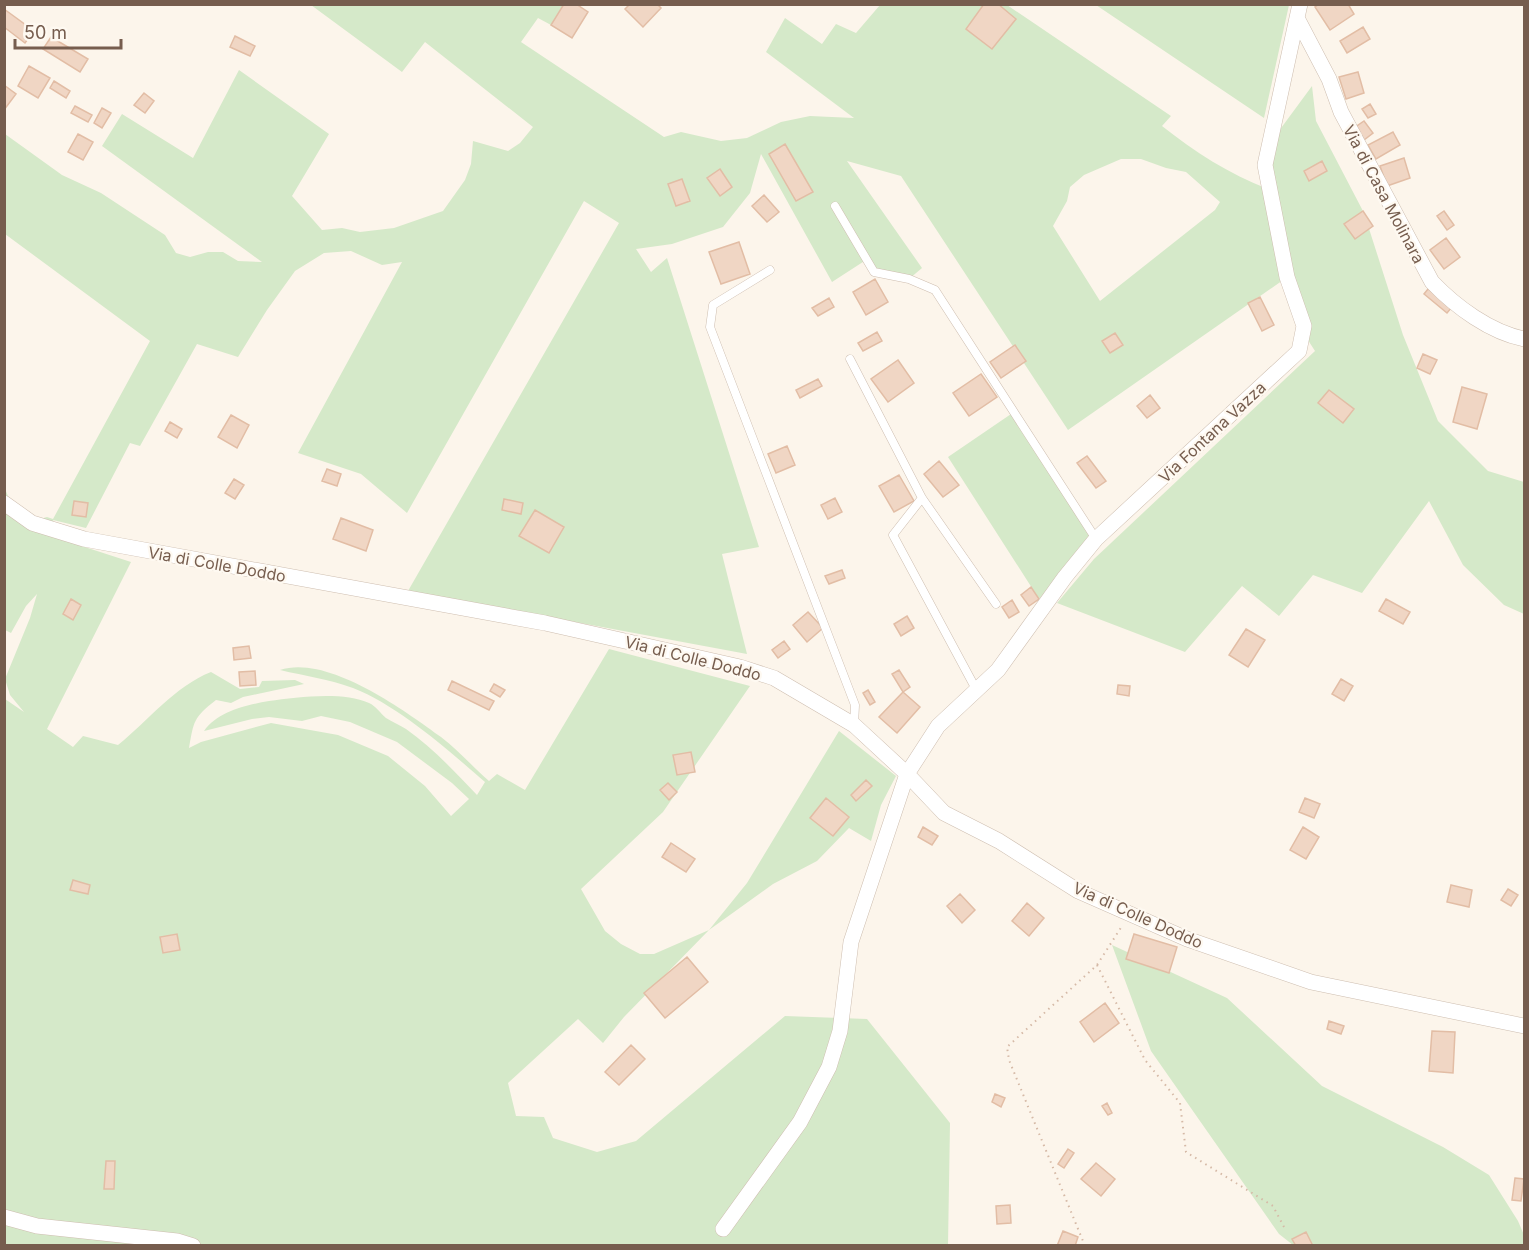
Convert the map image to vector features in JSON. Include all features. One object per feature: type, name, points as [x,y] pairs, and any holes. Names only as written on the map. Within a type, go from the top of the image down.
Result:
[{"type":"street","name":"Via di Casa Molinara","points":[[1298,11],[1341,112],[1432,282],[1443,294],[1468,313],[1493,328],[1524,339]]},
{"type":"street","name":"Via Fontana Vazza","points":[[723,1229],[800,1122],[829,1067],[840,1031],[852,942],[907,774],[938,726],[998,670],[1065,577],[1096,539],[1299,351],[1304,326],[1287,277],[1265,165],[1298,11]]},
{"type":"street","name":"Via di Colle Doddo","points":[[4,503],[32,523],[84,539],[545,623],[740,667],[774,678],[854,725],[907,774],[944,813],[999,841],[1078,891],[1187,939],[1311,982],[1524,1026]]},
{"type":"street","points":[[4,1217],[37,1226],[177,1241],[193,1245]]},
{"type":"lane","points":[[835,206],[874,272],[909,279],[935,290],[1096,539]]},
{"type":"lane","points":[[770,270],[713,305],[710,327],[855,705],[854,725]]},
{"type":"lane","points":[[850,359],[922,498],[996,604]]},
{"type":"lane","points":[[922,498],[893,535],[977,691]]},
{"type":"path","points":[[1085,1245],[1009,1060],[1007,1047],[1096,965],[1130,914]]},
{"type":"path","points":[[1096,965],[1145,1060],[1180,1103],[1186,1152],[1273,1206],[1284,1227]]},
{"type":"green space","points":[[311,5],[564,5],[551,25],[538,18],[521,42],[664,137],[681,132],[721,141],[747,138],[781,122],[810,116],[854,118],[766,52],[785,18],[822,44],[836,24],[856,33],[880,5],[1007,5],[1171,116],[1162,126],[1187,145],[1213,162],[1268,189],[1273,139],[1312,86],[1316,121],[1364,213],[1403,335],[1438,421],[1488,471],[1524,482],[1524,614],[1504,605],[1463,565],[1429,501],[1362,593],[1313,575],[1279,616],[1242,586],[1185,652],[1057,603],[1094,559],[1315,351],[1306,337],[1286,278],[1068,430],[901,176],[847,161],[922,268],[909,279],[874,272],[866,260],[832,282],[761,154],[750,193],[723,227],[672,244],[636,249],[651,272],[667,258],[759,547],[722,554],[747,654],[408,591],[619,223],[584,201],[407,513],[361,474],[298,453],[402,262],[382,265],[351,251],[324,253],[295,271],[238,357],[197,344],[140,446],[130,443],[86,528],[53,520],[57,527],[57,538],[131,562],[47,729],[73,747],[83,736],[118,745],[174,695],[211,672],[240,689],[259,687],[262,681],[295,680],[304,684],[243,697],[231,703],[216,700],[203,711],[196,721],[189,748],[201,742],[271,723],[338,735],[388,756],[425,786],[451,816],[469,799],[452,783],[397,742],[350,722],[321,716],[302,721],[269,717],[204,731],[217,718],[225,714],[260,703],[320,696],[358,699],[371,704],[386,718],[416,736],[477,795],[485,782],[422,730],[388,706],[344,685],[280,670],[299,667],[320,670],[364,687],[441,737],[489,781],[497,774],[525,790],[609,649],[750,686],[663,812],[581,889],[605,931],[621,944],[640,954],[654,954],[709,930],[624,1017],[603,1043],[578,1019],[508,1083],[516,1116],[544,1117],[553,1138],[597,1152],[636,1141],[785,1016],[867,1019],[950,1123],[948,1245],[5,1245],[5,699],[24,712],[10,695],[5,679],[30,618],[37,594],[26,606],[11,633],[5,630],[5,489],[11,503],[40,519],[47,517],[53,519],[150,341],[5,234],[5,134],[62,175],[101,193],[165,235],[176,253],[190,257],[208,252],[223,252],[238,261],[262,262],[102,146],[122,114],[193,158],[239,70],[329,134],[292,196],[322,230],[342,228],[360,232],[394,228],[443,211],[465,180],[471,164],[473,141],[508,151],[520,143],[533,127],[425,42],[402,72]],"holes":[[[1121,159],[1141,159],[1186,172],[1220,202],[1215,210],[1100,301],[1053,226],[1067,201],[1070,187],[1084,175]]]},
{"type":"green space","points":[[1096,5],[1289,5],[1264,118]]},
{"type":"green space","points":[[1014,412],[1094,535],[1039,599],[948,457]]},
{"type":"green space","points":[[839,731],[896,776],[881,805],[871,841],[849,828],[817,861],[773,884],[709,930],[747,883]]},
{"type":"green space","points":[[1112,945],[1227,998],[1322,1086],[1443,1147],[1489,1175],[1518,1221],[1524,1235],[1524,1245],[1293,1245],[1279,1234],[1151,1051]]},
{"type":"building","points":[[564,4],[576,4],[588,12],[572,38],[551,25]]},
{"type":"building","points":[[630,4],[657,4],[661,8],[643,27],[625,9]]},
{"type":"building","points":[[984,4],[998,4],[1016,19],[992,49],[966,29]]},
{"type":"building","points":[[1319,4],[1348,4],[1354,14],[1330,30],[1315,7]]},
{"type":"building","points":[[4,9],[34,31],[25,43],[4,27]]},
{"type":"building","points":[[1363,27],[1370,39],[1347,53],[1340,41]]},
{"type":"building","points":[[235,36],[255,46],[250,56],[230,47]]},
{"type":"building","points":[[51,37],[88,59],[80,72],[43,49]]},
{"type":"building","points":[[29,66],[50,78],[38,98],[18,86]]},
{"type":"building","points":[[1358,72],[1364,93],[1346,99],[1339,77]]},
{"type":"building","points":[[54,81],[70,91],[66,98],[50,88]]},
{"type":"building","points":[[4,85],[16,94],[4,110]]},
{"type":"building","points":[[144,93],[154,101],[145,113],[134,105]]},
{"type":"building","points":[[1370,104],[1376,114],[1368,118],[1362,109]]},
{"type":"building","points":[[75,106],[92,115],[88,122],[71,113]]},
{"type":"building","points":[[102,108],[111,113],[102,128],[94,123]]},
{"type":"building","points":[[1364,121],[1373,133],[1364,140],[1354,128]]},
{"type":"building","points":[[1393,132],[1400,145],[1376,159],[1368,145]]},
{"type":"building","points":[[78,134],[93,142],[83,160],[68,152]]},
{"type":"building","points":[[785,144],[813,192],[796,201],[769,154]]},
{"type":"building","points":[[1404,158],[1410,178],[1387,186],[1380,166]]},
{"type":"building","points":[[1322,161],[1327,171],[1309,181],[1304,171]]},
{"type":"building","points":[[720,169],[732,187],[720,196],[707,178]]},
{"type":"building","points":[[682,179],[690,201],[676,206],[668,184]]},
{"type":"building","points":[[764,195],[779,212],[767,222],[752,206]]},
{"type":"building","points":[[1363,211],[1373,226],[1355,239],[1344,224]]},
{"type":"building","points":[[1444,211],[1454,225],[1447,230],[1437,216]]},
{"type":"building","points":[[1446,238],[1460,257],[1444,269],[1430,250]]},
{"type":"building","points":[[739,242],[750,274],[721,284],[709,252]]},
{"type":"building","points":[[875,279],[888,302],[866,315],[853,292]]},
{"type":"building","points":[[1428,289],[1452,307],[1447,313],[1424,294]]},
{"type":"building","points":[[1260,297],[1274,325],[1262,331],[1248,303]]},
{"type":"building","points":[[829,298],[834,307],[818,316],[812,308]]},
{"type":"building","points":[[877,332],[882,341],[863,351],[858,343]]},
{"type":"building","points":[[1115,333],[1123,345],[1110,353],[1102,341]]},
{"type":"building","points":[[1015,345],[1026,361],[1001,378],[990,362]]},
{"type":"building","points":[[1423,354],[1437,360],[1430,374],[1417,368]]},
{"type":"building","points":[[898,360],[914,383],[888,402],[871,379]]},
{"type":"building","points":[[981,374],[997,397],[969,416],[953,393]]},
{"type":"building","points":[[818,379],[822,386],[800,398],[796,390]]},
{"type":"building","points":[[1462,387],[1487,394],[1477,429],[1453,422]]},
{"type":"building","points":[[1329,390],[1354,409],[1343,423],[1318,403]]},
{"type":"building","points":[[1150,395],[1160,408],[1147,418],[1137,406]]},
{"type":"building","points":[[231,415],[249,425],[237,448],[218,437]]},
{"type":"building","points":[[170,422],[182,429],[177,438],[165,431]]},
{"type":"building","points":[[787,446],[795,465],[776,473],[768,454]]},
{"type":"building","points":[[1087,456],[1106,481],[1096,488],[1077,463]]},
{"type":"building","points":[[939,461],[959,485],[943,497],[924,474]]},
{"type":"building","points":[[327,469],[341,474],[337,486],[322,481]]},
{"type":"building","points":[[899,475],[914,501],[894,512],[879,486]]},
{"type":"building","points":[[234,479],[244,485],[235,499],[225,493]]},
{"type":"building","points":[[835,498],[842,512],[828,519],[821,505]]},
{"type":"building","points":[[504,499],[523,503],[521,514],[502,510]]},
{"type":"building","points":[[74,501],[88,503],[86,517],[72,515]]},
{"type":"building","points":[[535,510],[564,527],[549,553],[519,536]]},
{"type":"building","points":[[341,518],[373,530],[366,551],[333,539]]},
{"type":"building","points":[[842,570],[845,578],[829,584],[825,576]]},
{"type":"building","points":[[1031,587],[1039,599],[1029,606],[1021,595]]},
{"type":"building","points":[[71,599],[81,605],[73,620],[63,614]]},
{"type":"building","points":[[1386,599],[1410,612],[1403,624],[1379,611]]},
{"type":"building","points":[[1012,600],[1019,612],[1009,618],[1002,607]]},
{"type":"building","points":[[808,612],[823,628],[807,642],[793,625]]},
{"type":"building","points":[[907,616],[914,628],[901,636],[894,624]]},
{"type":"building","points":[[1246,629],[1265,640],[1248,667],[1229,655]]},
{"type":"building","points":[[784,641],[790,649],[778,658],[772,650]]},
{"type":"building","points":[[249,646],[251,658],[234,660],[233,648]]},
{"type":"building","points":[[899,670],[910,687],[903,692],[892,674]]},
{"type":"building","points":[[255,671],[256,685],[240,686],[239,672]]},
{"type":"building","points":[[1341,679],[1353,686],[1344,701],[1332,694]]},
{"type":"building","points":[[452,681],[494,701],[489,710],[448,690]]},
{"type":"building","points":[[494,684],[505,690],[500,697],[490,691]]},
{"type":"building","points":[[1118,685],[1130,686],[1129,696],[1117,694]]},
{"type":"building","points":[[868,690],[875,702],[870,705],[863,693]]},
{"type":"building","points":[[903,692],[920,707],[897,733],[879,717]]},
{"type":"building","points":[[691,752],[695,772],[677,775],[673,755]]},
{"type":"building","points":[[866,780],[872,786],[856,801],[851,795]]},
{"type":"building","points":[[668,783],[677,792],[669,800],[660,790]]},
{"type":"building","points":[[826,798],[849,817],[833,836],[810,818]]},
{"type":"building","points":[[1305,798],[1320,804],[1314,818],[1299,812]]},
{"type":"building","points":[[923,827],[938,836],[932,845],[918,837]]},
{"type":"building","points":[[1303,827],[1319,837],[1306,859],[1290,850]]},
{"type":"building","points":[[671,843],[695,859],[686,872],[662,857]]},
{"type":"building","points":[[73,880],[90,885],[88,894],[70,890]]},
{"type":"building","points":[[1451,885],[1472,890],[1469,907],[1447,902]]},
{"type":"building","points":[[1508,889],[1518,895],[1511,906],[1501,900]]},
{"type":"building","points":[[960,894],[975,910],[962,923],[947,906]]},
{"type":"building","points":[[1027,903],[1044,918],[1029,936],[1012,921]]},
{"type":"building","points":[[177,934],[180,950],[163,953],[160,937]]},
{"type":"building","points":[[1134,934],[1177,947],[1169,973],[1126,959]]},
{"type":"building","points":[[687,957],[708,982],[665,1018],[644,993]]},
{"type":"building","points":[[1105,1003],[1119,1023],[1094,1042],[1080,1022]]},
{"type":"building","points":[[1329,1021],[1344,1026],[1341,1034],[1327,1029]]},
{"type":"building","points":[[1432,1031],[1455,1032],[1453,1073],[1429,1071]]},
{"type":"building","points":[[631,1045],[645,1059],[619,1085],[605,1072]]},
{"type":"building","points":[[995,1094],[1005,1098],[1001,1107],[992,1102]]},
{"type":"building","points":[[1107,1103],[1112,1113],[1108,1115],[1102,1106]]},
{"type":"building","points":[[1068,1149],[1074,1153],[1064,1168],[1058,1164]]},
{"type":"building","points":[[106,1161],[115,1161],[114,1189],[104,1189]]},
{"type":"building","points":[[1096,1163],[1115,1179],[1101,1196],[1081,1179]]},
{"type":"building","points":[[1515,1178],[1524,1179],[1521,1201],[1512,1200]]},
{"type":"building","points":[[1010,1205],[1011,1223],[997,1224],[996,1206]]},
{"type":"building","points":[[1063,1231],[1078,1237],[1075,1246],[1057,1246]]},
{"type":"building","points":[[1306,1232],[1313,1246],[1296,1246],[1292,1239]]}]
